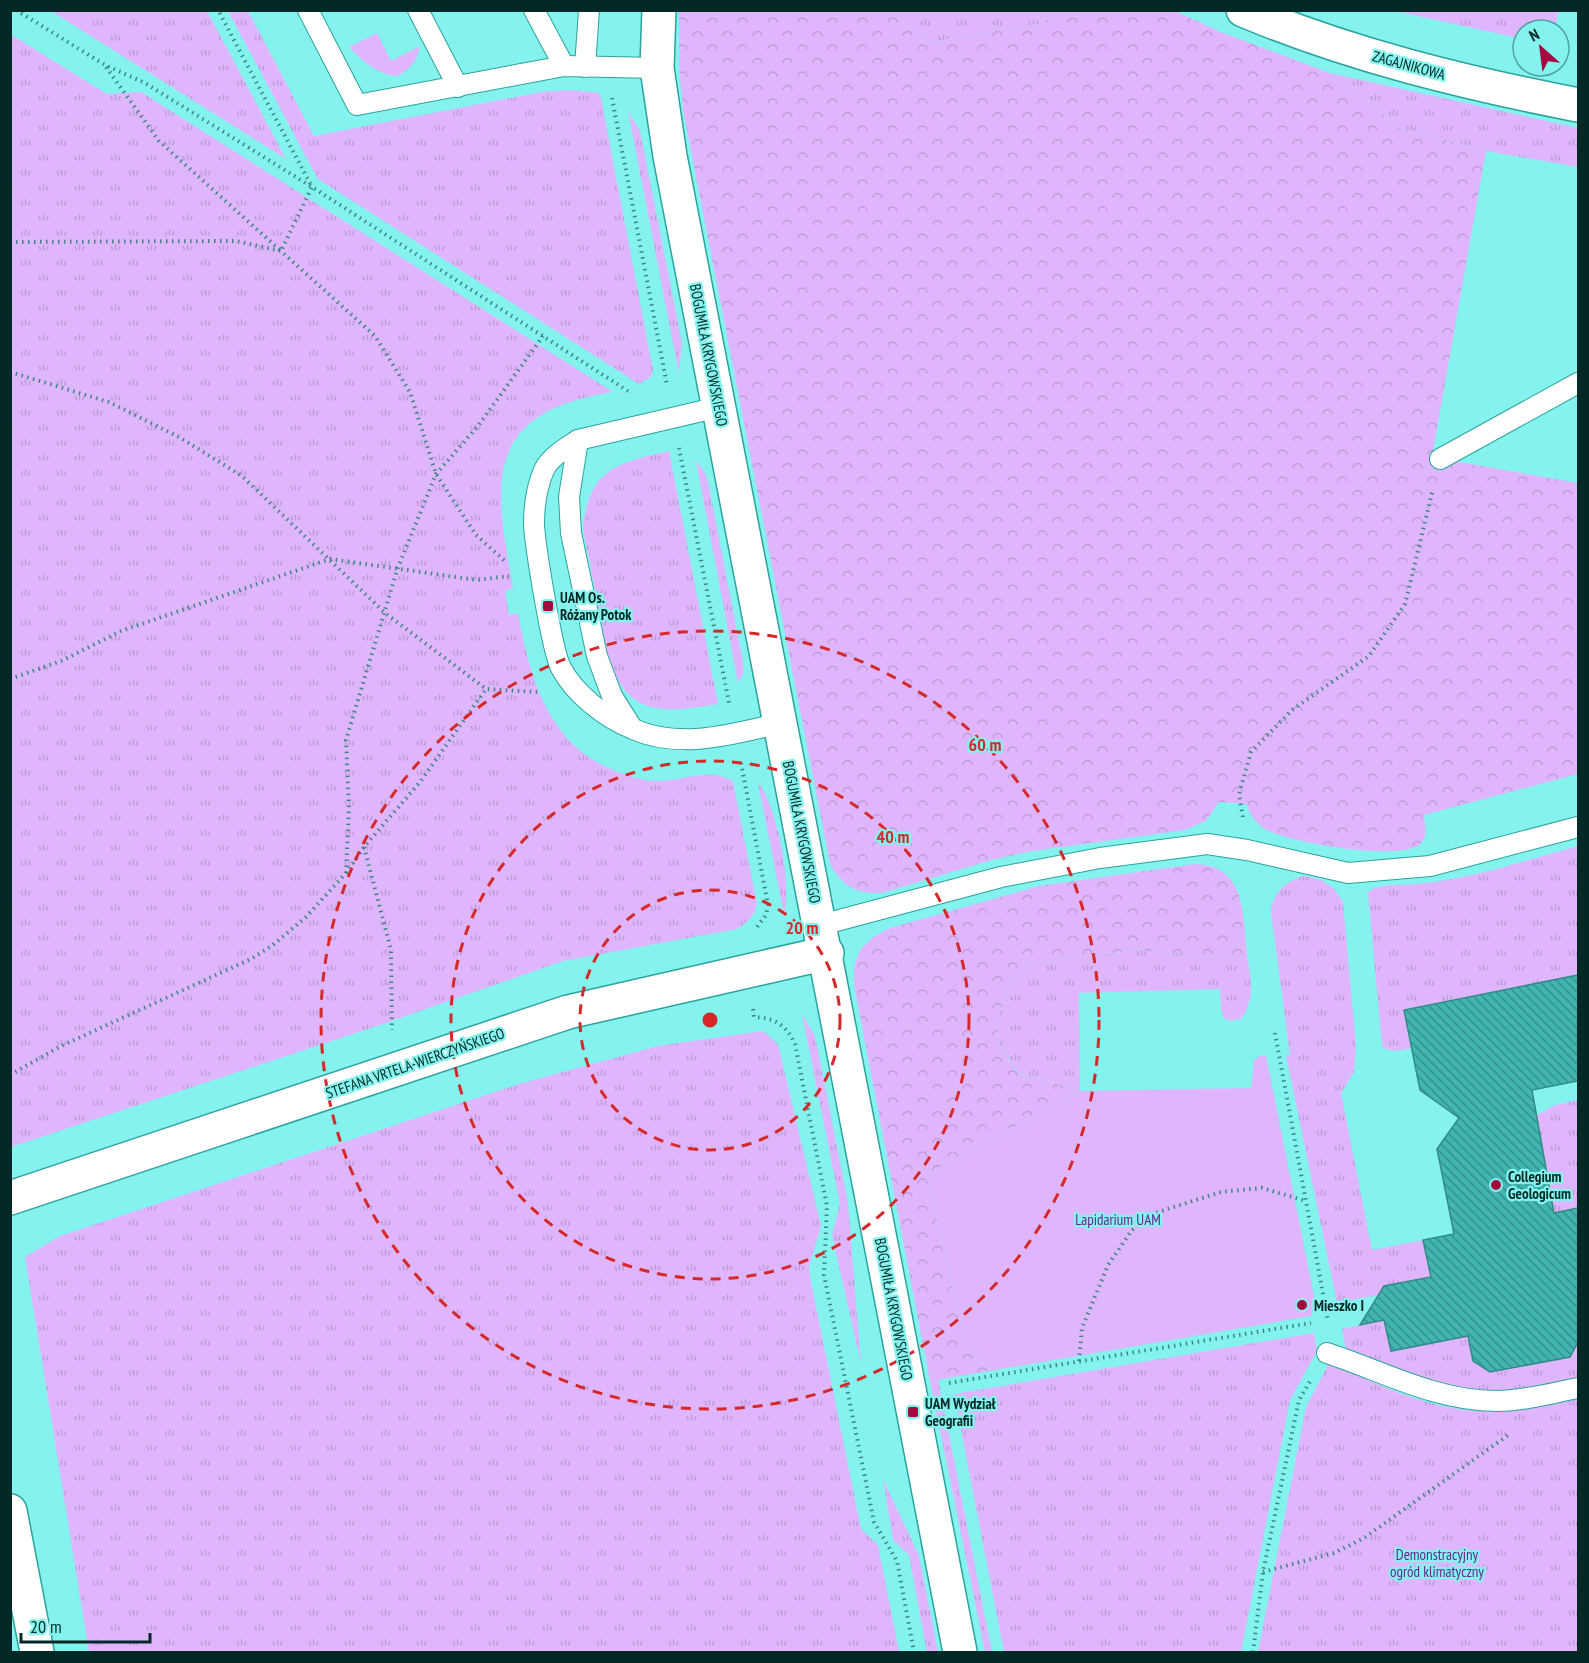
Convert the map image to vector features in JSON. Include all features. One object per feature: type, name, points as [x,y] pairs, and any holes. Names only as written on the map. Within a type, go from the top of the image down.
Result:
[{"type":"street","name":"BOGUMIŁA KRYGOWSKIEGO","points":[[659,10],[657,68],[670,156],[824,939],[960,1653]]},
{"type":"street","name":"ZAGAJNIKOWA","points":[[1243,10],[1306,37],[1496,89],[1578,105]]},
{"type":"street","name":"STEFANA VRTELA-WIERCZYŃSKIEGO","points":[[10,1198],[568,1012],[746,972],[824,939]]},
{"type":"street","points":[[10,1511],[37,1653]]},
{"type":"lane","points":[[308,10],[357,105],[564,66],[610,69],[657,68]]},
{"type":"lane","points":[[418,10],[458,87]]},
{"type":"lane","points":[[534,10],[564,66]]},
{"type":"lane","points":[[585,67],[589,10]]},
{"type":"lane","points":[[1440,459],[1578,383]]},
{"type":"lane","points":[[719,407],[578,440],[559,453],[545,468],[538,486],[534,526],[548,606],[560,665],[569,680],[597,708],[633,730],[676,740],[735,734],[781,723]]},
{"type":"lane","points":[[578,440],[569,497],[571,533],[583,598],[597,656],[612,696],[633,730]]},
{"type":"lane","points":[[824,939],[1001,877],[1100,858],[1207,844],[1247,850],[1348,873],[1430,866],[1578,828]]},
{"type":"lane","points":[[1327,1353],[1394,1379],[1456,1397],[1496,1401],[1578,1388]]},
{"type":"path","points":[[16,10],[105,65],[145,83],[312,187],[634,395]]},
{"type":"path","points":[[218,10],[312,187]]},
{"type":"path","points":[[105,65],[159,141],[375,336],[410,392],[436,474],[476,535],[509,564]]},
{"type":"path","points":[[610,69],[612,98],[768,905],[766,915],[759,925],[750,933],[739,937],[754,1017],[768,1017],[780,1023],[789,1032],[795,1044],[827,1206],[824,1275],[874,1522],[897,1561],[914,1653]]},
{"type":"path","points":[[281,251],[312,187]]},
{"type":"path","points":[[10,242],[236,241],[281,251]]},
{"type":"path","points":[[346,873],[349,809],[346,740],[397,570],[436,474],[478,426],[543,336]]},
{"type":"path","points":[[10,372],[109,402],[179,437],[242,476],[385,612],[486,689],[547,693]]},
{"type":"path","points":[[660,384],[666,380]]},
{"type":"path","points":[[1247,850],[1239,795],[1251,752],[1292,710],[1369,656],[1405,604],[1440,459]]},
{"type":"path","points":[[10,679],[61,661],[131,627],[330,558],[397,570],[477,580],[520,574]]},
{"type":"path","points":[[10,1075],[62,1046],[251,959],[273,945],[306,917],[346,873],[364,847],[420,782],[486,689]]},
{"type":"path","points":[[364,847],[391,951],[392,1031]]},
{"type":"path","points":[[1253,1653],[1263,1572],[1299,1400],[1327,1353],[1328,1321],[1275,1033]]},
{"type":"path","points":[[1079,1361],[1082,1328],[1108,1265],[1132,1230],[1152,1214],[1221,1192],[1262,1188],[1306,1201]]},
{"type":"path","points":[[956,1382],[1328,1321]]},
{"type":"path","points":[[1263,1572],[1334,1553],[1364,1538],[1508,1437],[1529,1412],[1535,1396]]},
{"type":"green space","points":[[51,11],[207,11],[286,159]]},
{"type":"green space","points":[[228,11],[248,11],[314,136],[541,92],[571,90],[600,93],[653,370],[651,377],[639,384],[318,179]]},
{"type":"green space","points":[[679,11],[885,11],[931,42],[1038,24],[1064,11],[1175,11],[1221,32],[1330,73],[1398,127],[1486,151],[1432,457],[1578,483],[1578,774],[1424,815],[1426,831],[1424,839],[1419,845],[1407,849],[1367,851],[1296,840],[1261,827],[1253,818],[1247,804],[1219,802],[1206,821],[1185,830],[1033,851],[995,859],[882,893],[857,890],[845,883],[830,864],[683,110],[679,66]]},
{"type":"green space","points":[[885,11],[1064,11],[1038,24],[931,42]]},
{"type":"green space","points":[[1395,11],[1559,11],[1557,18],[1511,18],[1511,36]]},
{"type":"green space","points":[[377,33],[391,61],[420,46],[413,64],[398,76],[378,70],[365,62],[349,47]]},
{"type":"green space","points":[[10,34],[107,94],[141,92],[613,392],[570,402],[539,417],[518,435],[506,458],[501,485],[502,516],[513,588],[505,591],[509,615],[518,613],[529,661],[545,705],[557,725],[572,743],[590,758],[618,772],[646,780],[658,781],[714,775],[733,781],[757,904],[752,916],[744,924],[737,929],[563,961],[383,1024],[11,1147]]},
{"type":"green space","points":[[1330,73],[1578,128],[1578,167],[1486,151],[1398,127]]},
{"type":"green space","points":[[628,111],[640,131],[682,343],[679,374]]},
{"type":"green space","points":[[669,451],[718,704],[683,709],[653,707],[640,702],[628,694],[618,680],[609,662],[583,529],[591,493],[608,472],[634,460]]},
{"type":"green space","points":[[696,461],[704,471],[708,482],[743,662],[743,674],[738,683]]},
{"type":"green space","points":[[758,782],[771,809],[781,846],[786,885],[784,915]]},
{"type":"green space","points":[[1578,846],[1578,975],[1405,1010],[1412,1048],[1393,1051],[1382,1046],[1368,892],[1385,886],[1438,882]]},
{"type":"green space","points":[[1195,864],[1213,867],[1225,874],[1234,884],[1243,912],[1248,960],[1139,950],[1033,963],[1004,993],[996,1038],[1017,1073],[1080,1091],[927,1175],[965,1342],[989,1371],[930,1381],[854,985],[854,967],[860,950],[873,937],[890,928],[1039,886]]},
{"type":"green space","points":[[1303,876],[1327,883],[1343,902],[1356,1045],[1354,1072],[1341,1093],[1372,1250],[1423,1240],[1431,1277],[1385,1286],[1379,1295],[1337,1303],[1286,1055],[1290,1055],[1271,912],[1277,893],[1290,882]]},
{"type":"green space","points":[[1139,950],[1248,960],[1250,998],[1241,1019],[1230,1021],[1224,1018],[1221,1010],[1220,989],[1079,993],[1080,1091],[1018,1073],[996,1038],[1004,993],[1033,963]]},
{"type":"green space","points":[[802,1014],[815,1036],[848,1203],[861,1364],[832,1235],[840,1204]]},
{"type":"green space","points":[[763,1031],[778,1044],[821,1226],[809,1267],[810,1277],[861,1529],[878,1545],[899,1652],[89,1652],[25,1257],[60,1236],[519,1084],[658,1046]]},
{"type":"green space","name":"Lapidarium UAM","points":[[1266,1055],[1316,1306],[1311,1316],[989,1371],[965,1342],[927,1175],[1080,1091],[1251,1088],[1254,1060]]},
{"type":"green space","points":[[1578,1100],[1578,1208],[1554,1213],[1540,1134],[1523,1123],[1555,1105]]},
{"type":"green space","points":[[1468,1304],[1491,1372],[1570,1357],[1578,1342],[1578,1379],[1510,1391],[1468,1389],[1433,1382],[1346,1349],[1342,1329],[1384,1320],[1389,1345],[1398,1350],[1448,1340]]},
{"type":"green space","points":[[1314,1333],[1317,1351],[1290,1400],[1241,1652],[1004,1652],[954,1394]]},
{"type":"green space","name":"Demonstracyjny ogród klimatyczny","points":[[1329,1363],[1408,1396],[1449,1407],[1503,1411],[1578,1399],[1578,1652],[1258,1652],[1306,1407]]},
{"type":"green space","points":[[938,1379],[992,1652],[985,1652],[930,1381]]},
{"type":"green space","points":[[883,1479],[919,1556],[938,1652],[927,1652],[909,1555],[893,1540]]},
{"type":"building","name":"Collegium Geologicum","points":[[1578,975],[1578,1081],[1532,1090],[1554,1213],[1578,1208],[1578,1342],[1570,1357],[1490,1372],[1473,1361],[1468,1336],[1391,1351],[1384,1320],[1360,1325],[1384,1286],[1431,1277],[1423,1240],[1454,1234],[1437,1149],[1459,1118],[1420,1090],[1404,1010]]},
{"type":"place","name":"UAM Os. Różany Potok","points":[[548,606]]},
{"type":"place","name":"Collegium Geologicum","points":[[1496,1185]]},
{"type":"place","name":"Mieszko I","points":[[1302,1305]]},
{"type":"place","name":"UAM Wydział Geografii","points":[[913,1412]]}]
